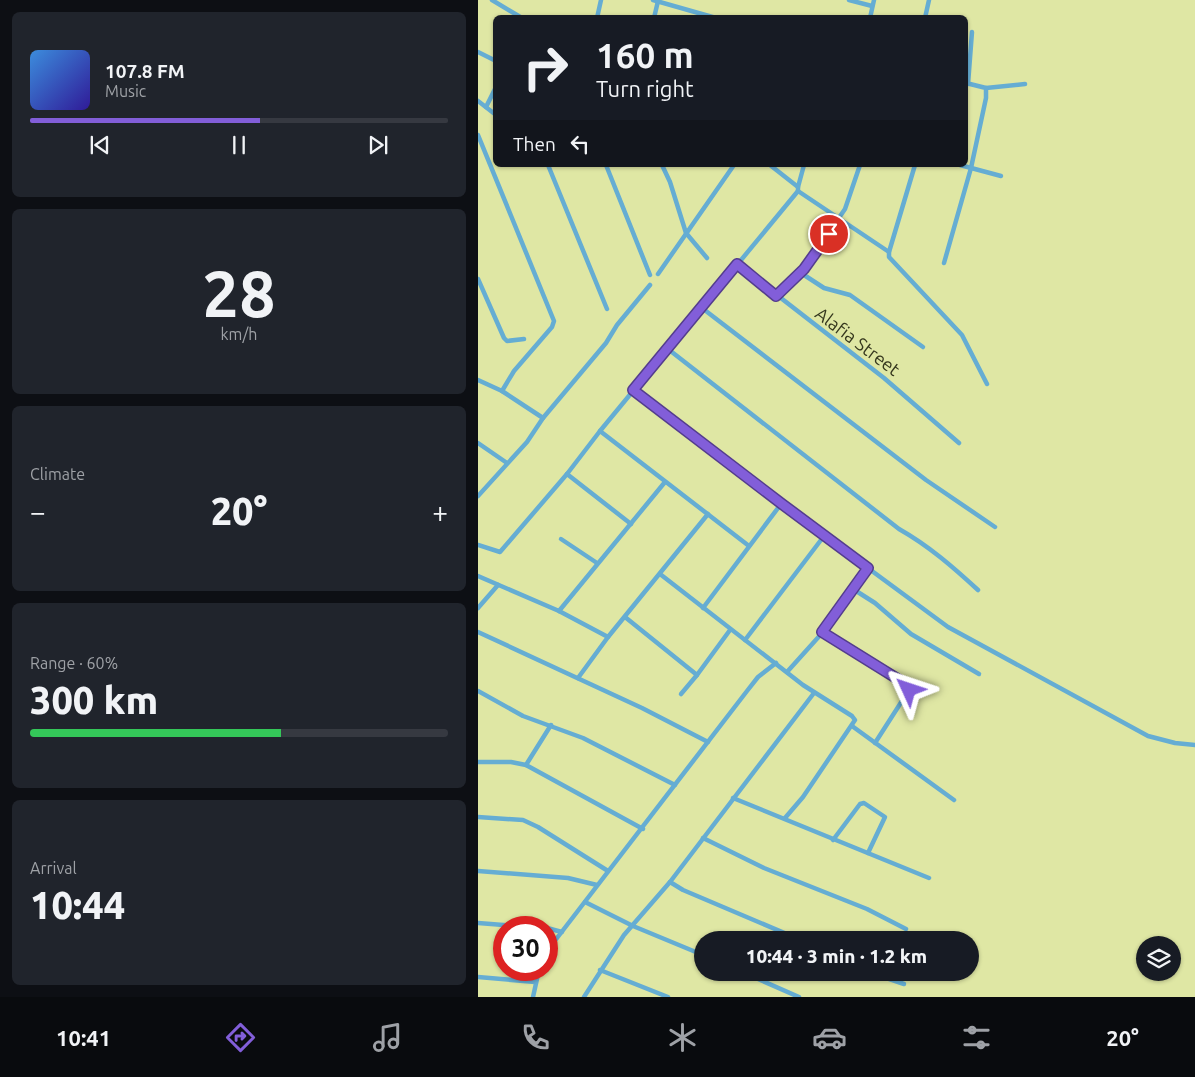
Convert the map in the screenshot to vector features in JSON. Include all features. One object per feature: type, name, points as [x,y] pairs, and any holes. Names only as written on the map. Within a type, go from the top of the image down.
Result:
[{"type":"street","points":[[492,0],[517,15]]},
{"type":"street","points":[[598,15],[601,0]]},
{"type":"street","points":[[849,0],[872,6]]},
{"type":"street","points":[[870,15],[874,0]]},
{"type":"street","points":[[926,15],[929,0]]},
{"type":"street","points":[[654,15],[655,1],[705,15]]},
{"type":"street","points":[[968,74],[972,32]]},
{"type":"street","points":[[478,52],[493,60]]},
{"type":"street","points":[[968,84],[986,88],[1025,84]]},
{"type":"street","points":[[944,263],[971,168],[982,122],[986,88]]},
{"type":"street","points":[[486,108],[493,94]]},
{"type":"street","points":[[478,101],[493,112]]},
{"type":"street","points":[[478,136],[554,321],[552,327],[514,371],[502,390]]},
{"type":"street","points":[[549,167],[607,309]]},
{"type":"street","points":[[607,167],[650,275]]},
{"type":"street","points":[[663,167],[677,201],[686,234],[707,258]]},
{"type":"street","points":[[658,274],[733,167]]},
{"type":"street","points":[[772,167],[798,189],[889,252]]},
{"type":"street","points":[[478,545],[500,552],[567,474],[633,390],[798,189],[804,167]]},
{"type":"street","points":[[776,296],[801,273],[839,217],[852,193],[859,167]]},
{"type":"street","points":[[915,167],[889,252],[892,262],[935,304],[962,335],[987,384]]},
{"type":"street","points":[[967,167],[1000,176]]},
{"type":"street","name":"Alafia Street","points":[[737,264],[884,378],[959,443]]},
{"type":"street","points":[[801,273],[819,286],[850,295],[923,347]]},
{"type":"street","points":[[478,279],[504,338],[507,341],[524,339]]},
{"type":"street","points":[[478,496],[507,464],[606,343],[617,325],[650,285]]},
{"type":"street","points":[[702,308],[926,480],[995,527]]},
{"type":"street","points":[[668,349],[899,529],[920,541],[950,563],[978,590]]},
{"type":"street","points":[[478,380],[502,390],[543,418]]},
{"type":"street","points":[[633,390],[824,536],[948,627],[1078,696],[1148,736],[1175,743],[1196,745]]},
{"type":"street","points":[[600,431],[749,546]]},
{"type":"street","points":[[478,443],[507,464]]},
{"type":"street","points":[[567,474],[631,524]]},
{"type":"street","points":[[559,611],[665,482]]},
{"type":"street","points":[[702,608],[782,504]]},
{"type":"street","points":[[578,678],[608,637],[708,514]]},
{"type":"street","points":[[745,640],[824,536]]},
{"type":"street","points":[[561,539],[597,563]]},
{"type":"street","points":[[787,672],[822,632],[868,568]]},
{"type":"street","points":[[660,574],[730,630],[814,693],[852,716],[855,720],[813,779],[803,797],[785,818]]},
{"type":"street","points":[[478,576],[559,611],[608,637]]},
{"type":"street","points":[[478,608],[498,585]]},
{"type":"street","points":[[853,588],[875,603],[911,634],[979,674]]},
{"type":"street","points":[[625,617],[697,674]]},
{"type":"street","points":[[681,694],[730,630]]},
{"type":"street","points":[[478,632],[578,678],[708,742]]},
{"type":"street","points":[[822,632],[909,686],[909,690],[875,744]]},
{"type":"street","points":[[558,937],[758,677],[776,663]]},
{"type":"street","points":[[478,691],[524,716],[582,738],[675,785]]},
{"type":"street","points":[[584,997],[600,970],[633,926],[670,882],[814,693]]},
{"type":"street","points":[[526,765],[551,725]]},
{"type":"street","points":[[852,726],[954,800]]},
{"type":"street","points":[[478,762],[511,762],[526,765],[642,829]]},
{"type":"street","points":[[733,798],[929,878]]},
{"type":"street","points":[[833,840],[860,804],[864,803],[885,816],[868,853]]},
{"type":"street","points":[[478,817],[523,820],[538,827],[608,871]]},
{"type":"street","points":[[702,838],[764,868],[867,909],[906,929]]},
{"type":"street","points":[[478,871],[568,878],[597,885]]},
{"type":"street","points":[[670,882],[683,890],[780,931]]},
{"type":"street","points":[[585,902],[633,926],[694,951]]},
{"type":"street","points":[[478,923],[493,924]]},
{"type":"street","points":[[558,931],[562,932]]},
{"type":"street","points":[[600,970],[668,997]]},
{"type":"street","points":[[478,977],[535,982],[533,997]]},
{"type":"street","points":[[763,981],[800,997]]},
{"type":"street","points":[[896,981],[904,984]]},
{"type":"route","points":[[829,234],[804,269],[776,296],[737,264],[633,390],[868,568],[822,632],[885,669],[909,686],[909,690]]}]
